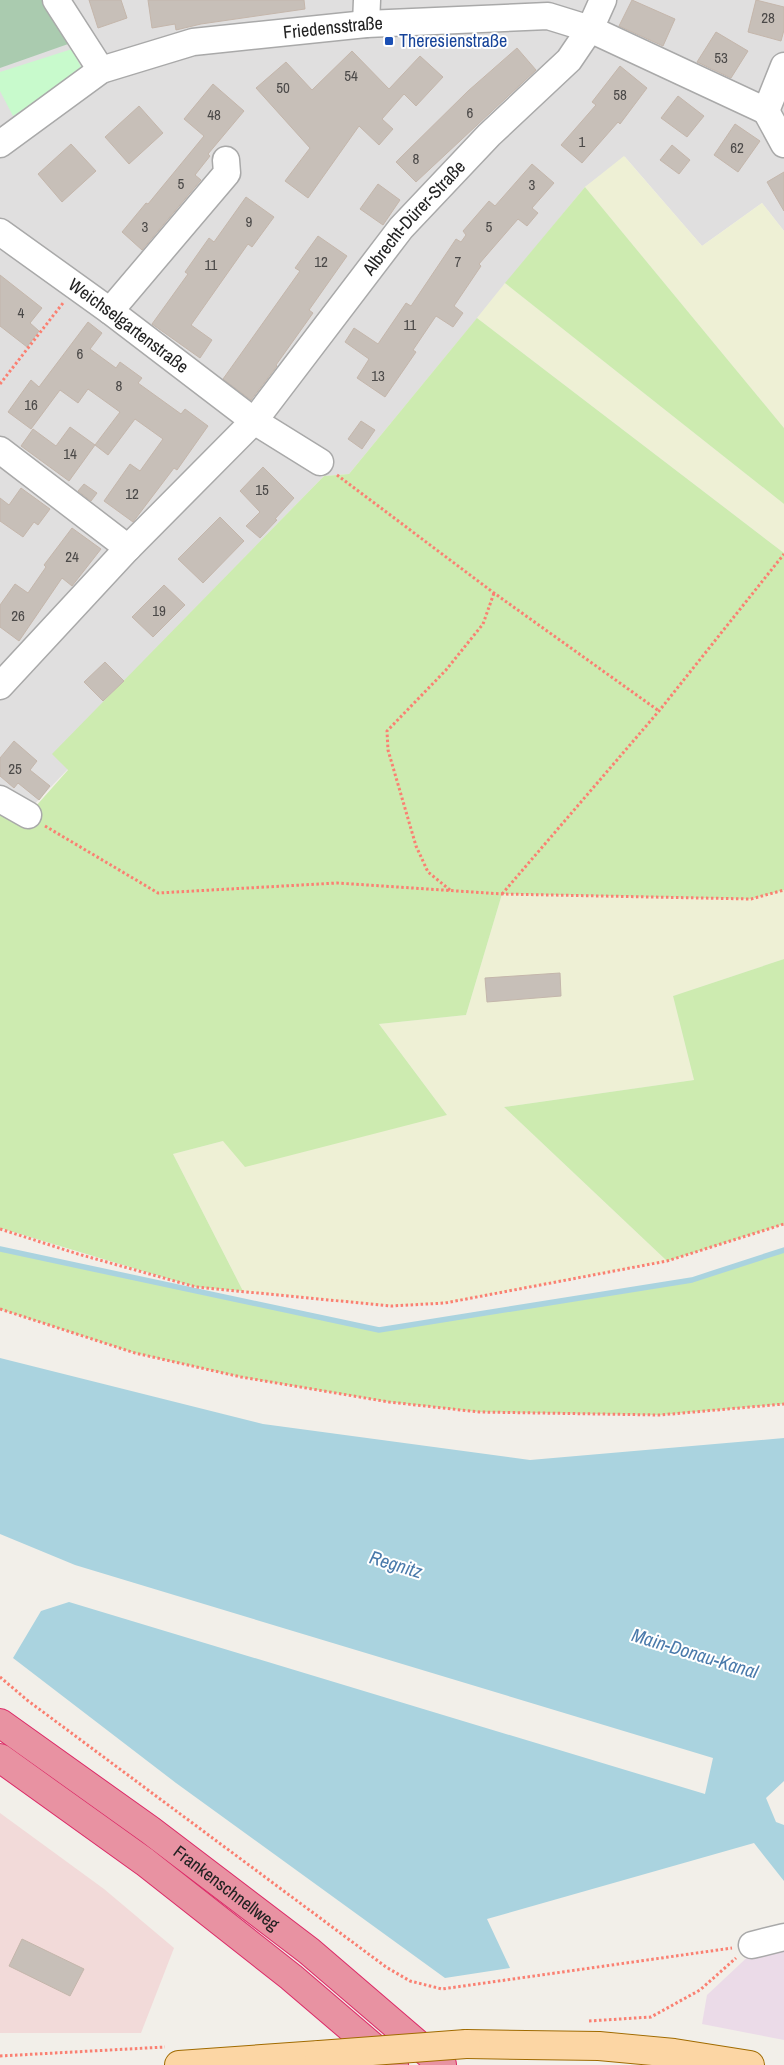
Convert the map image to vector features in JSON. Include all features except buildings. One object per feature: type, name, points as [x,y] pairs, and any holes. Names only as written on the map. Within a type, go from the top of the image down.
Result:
[{"type":"highway","name":"Frankenschnellweg","points":[[0,1723],[150,1830],[309,1951],[442,2065]]},
{"type":"highway","name":"Frankenschnellweg","points":[[0,1758],[152,1868],[291,1977],[394,2065]]},
{"type":"main road","points":[[175,2056],[319,2056],[466,2044],[599,2046],[674,2053],[750,2065]]},
{"type":"street","points":[[56,0],[101,70]]},
{"type":"street","points":[[517,0],[548,16]]},
{"type":"street","points":[[590,29],[603,0]]},
{"type":"street","name":"Friedensstraße","points":[[0,144],[101,70],[193,42],[367,12],[548,16],[590,29],[766,111]]},
{"type":"street","name":"Albrecht-Dürer-Straße","points":[[254,421],[401,228],[490,135],[569,60],[590,29]]},
{"type":"street","points":[[784,66],[766,111],[784,144]]},
{"type":"street","points":[[110,312],[227,173],[226,160]]},
{"type":"street","name":"Weichselgartenstraße","points":[[0,232],[254,421],[320,462]]},
{"type":"street","points":[[4,674],[254,421]]},
{"type":"street","points":[[0,450],[128,548]]},
{"type":"street","points":[[0,799],[28,815]]},
{"type":"street","points":[[752,1945],[784,1937]]},
{"type":"path","points":[[0,384],[76,287]]},
{"type":"path","points":[[320,462],[494,593],[659,711]]},
{"type":"path","points":[[502,894],[659,711],[784,554]]},
{"type":"path","points":[[450,890],[428,872],[416,846],[388,750],[387,731],[446,670],[482,624],[494,593]]},
{"type":"path","points":[[28,815],[158,893],[338,883],[502,894],[751,899],[784,890]]},
{"type":"path","points":[[0,1229],[78,1254],[196,1287],[391,1306],[445,1303],[667,1261],[784,1224]]},
{"type":"path","points":[[0,1309],[135,1353],[240,1377],[389,1402],[480,1412],[660,1415],[784,1404]]},
{"type":"path","points":[[0,1677],[27,1700],[386,1967],[410,1981],[442,1989],[752,1945]]},
{"type":"path","points":[[586,2022],[650,2017],[700,1990],[752,1945]]},
{"type":"path","points":[[0,2056],[175,2056]]},
{"type":"shaded area","points":[[0,0],[784,0],[784,231],[762,203],[702,246],[625,157],[585,187],[349,474],[324,476],[53,754],[68,769],[28,811],[0,795]]},
{"type":"shaded area","points":[[0,1813],[104,1889],[174,1948],[141,2033],[0,2033]]},
{"type":"shaded area","points":[[784,1943],[784,2040],[702,2024],[707,1995],[755,1950]]},
{"type":"green space","points":[[0,0],[43,0],[71,43],[0,68]]},
{"type":"green space","points":[[72,49],[83,71],[13,116],[0,91],[0,72]]},
{"type":"green space","points":[[624,156],[702,246],[762,203],[784,231],[784,428],[585,187]]},
{"type":"green space","points":[[585,187],[784,428],[784,504],[505,283]]},
{"type":"green space","points":[[505,283],[784,504],[784,553],[477,318]]},
{"type":"green space","points":[[477,318],[784,553],[784,890],[751,899],[502,894],[466,1015],[379,1024],[447,1115],[245,1167],[223,1141],[173,1154],[243,1291],[196,1287],[0,1228],[0,799],[28,815],[68,770],[52,754],[324,476],[349,474]]},
{"type":"green space","points":[[784,890],[784,959],[673,996],[694,1080],[504,1107],[667,1261],[445,1303],[391,1306],[243,1291],[173,1154],[223,1141],[447,1115],[379,1024],[466,1015],[502,894],[751,899]]},
{"type":"green space","points":[[784,959],[784,1224],[667,1261],[504,1107],[694,1080],[673,996]]},
{"type":"green space","points":[[0,1249],[379,1330],[692,1280],[784,1250],[784,1404],[660,1415],[479,1412],[389,1402],[241,1377],[135,1353],[0,1309]]},
{"type":"water","points":[[0,1358],[263,1424],[530,1460],[784,1438],[784,1781],[766,1798],[776,1822],[784,1825],[784,1881],[754,1843],[487,1919],[510,1968],[445,1978],[176,1783],[13,1658],[41,1611],[69,1602],[705,1794],[713,1758],[75,1565],[0,1534]]},
{"type":"waterway","points":[[0,1249],[379,1330],[692,1280],[784,1250]]},
{"type":"place","name":"Theresienstraße","points":[[389,41]]},
{"type":"water label","name":"Regnitz","points":[[396,1564]]},
{"type":"water label","name":"Main-Donau-Kanal","points":[[695,1653]]}]
